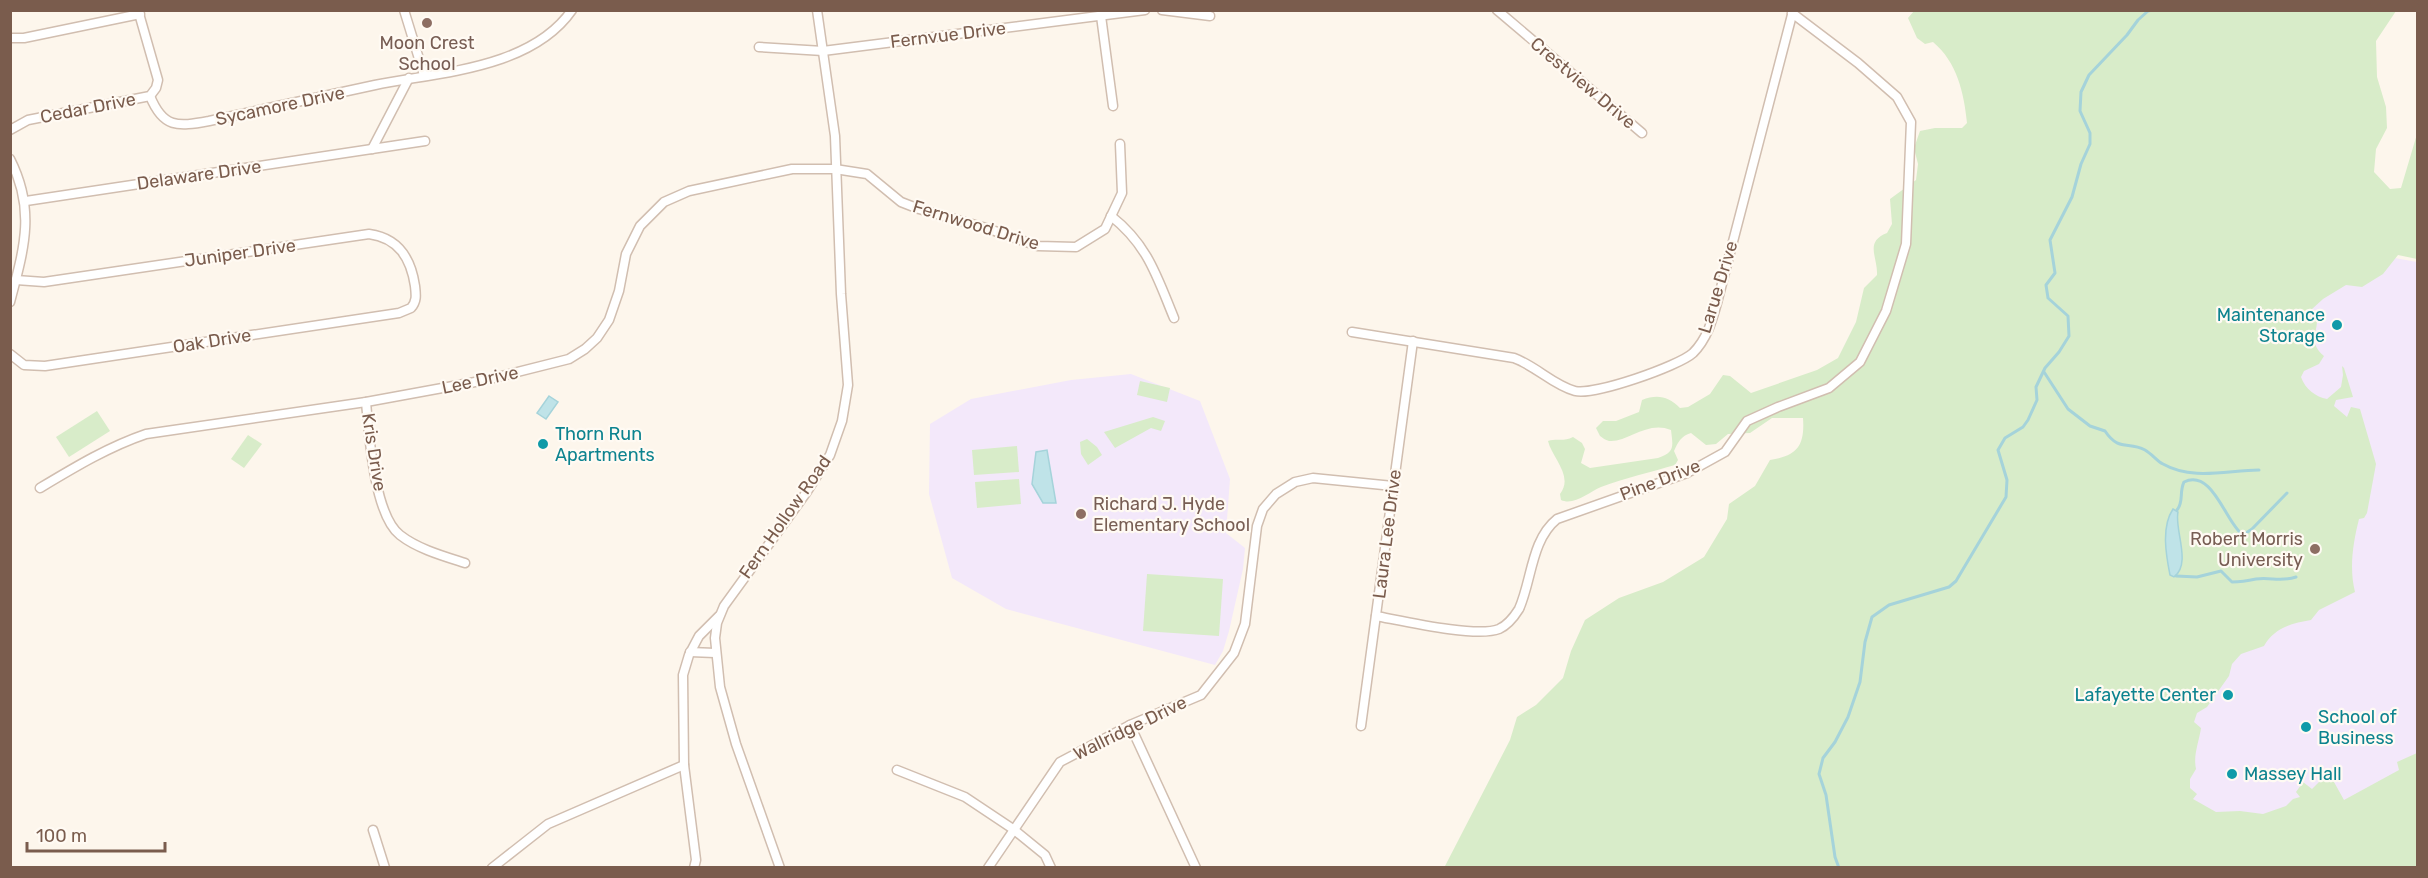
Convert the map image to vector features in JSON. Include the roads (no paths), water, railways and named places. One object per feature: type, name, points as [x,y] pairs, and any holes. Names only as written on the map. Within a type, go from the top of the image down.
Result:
[{"type":"street","points":[[404,10],[424,75]]},
{"type":"street","name":"Sycamore Drive","points":[[150,96],[162,117],[182,125],[424,75],[465,69],[506,57],[548,34],[572,10]]},
{"type":"street","name":"Fern Hollow Road","points":[[780,867],[736,744],[720,687],[715,638],[719,616],[739,584],[806,493],[830,455],[842,421],[848,385],[835,136],[817,10]]},
{"type":"street","name":"Fernvue Drive","points":[[759,47],[823,51],[1145,10]]},
{"type":"street","points":[[1162,10],[1210,16]]},
{"type":"street","name":"Crestview Drive","points":[[1497,10],[1642,133]]},
{"type":"street","name":"Larue Drive","points":[[1352,332],[1514,358],[1529,364],[1568,389],[1580,392],[1612,386],[1671,366],[1688,357],[1705,337],[1714,311],[1792,12]]},
{"type":"street","name":"Pine Drive","points":[[1376,616],[1478,632],[1498,629],[1507,624],[1520,609],[1540,542],[1549,525],[1557,519],[1687,473],[1725,452],[1747,421],[1829,388],[1860,362],[1886,311],[1906,244],[1911,122],[1897,97],[1858,63],[1792,12]]},
{"type":"street","points":[[10,38],[24,38],[139,13]]},
{"type":"street","name":"Cedar Drive","points":[[10,130],[28,120],[150,96],[158,80],[139,13]]},
{"type":"street","points":[[1101,16],[1113,106]]},
{"type":"street","points":[[372,149],[409,78]]},
{"type":"street","name":"Delaware Drive","points":[[26,201],[425,141]]},
{"type":"street","name":"Fernwood Drive","points":[[835,169],[867,174],[901,202],[919,209],[1038,246],[1076,247],[1105,229],[1122,193],[1120,144]]},
{"type":"street","points":[[10,159],[19,176],[26,201],[26,238],[10,302]]},
{"type":"street","name":"Lee Drive","points":[[40,488],[119,443],[146,434],[366,402],[486,380],[569,359],[597,338],[609,320],[619,291],[630,245],[639,226],[664,202],[689,191],[792,170],[835,169]]},
{"type":"street","points":[[1111,216],[1129,230],[1147,255],[1174,318]]},
{"type":"street","name":"Juniper Drive","points":[[16,280],[44,282],[369,234],[391,241],[406,257],[413,276],[416,297],[414,305]]},
{"type":"street","name":"Oak Drive","points":[[10,354],[24,365],[45,366],[399,314],[408,311],[414,305]]},
{"type":"street","name":"Laura Lee Drive","points":[[1361,726],[1413,341]]},
{"type":"street","name":"Kris Drive","points":[[366,402],[374,476],[384,511],[399,535],[431,551],[465,563]]},
{"type":"street","name":"Wallridge Drive","points":[[988,867],[1060,762],[1130,726],[1201,694],[1234,653],[1245,624],[1257,526],[1263,509],[1276,494],[1295,482],[1313,478],[1393,486]]},
{"type":"street","points":[[694,867],[696,860],[684,765],[682,686],[690,652],[704,629],[719,616]]},
{"type":"street","points":[[690,652],[715,653]]},
{"type":"street","points":[[1130,726],[1196,867]]},
{"type":"street","points":[[492,867],[548,824],[684,765]]},
{"type":"street","points":[[897,770],[966,797],[1013,829],[1045,855],[1051,867]]},
{"type":"street","points":[[373,830],[385,867]]},
{"type":"water","points":[[549,396],[558,402],[546,419],[537,413]]},
{"type":"water","points":[[1047,450],[1056,503],[1043,503],[1032,484],[1036,452]]},
{"type":"water","points":[[2173,509],[2178,512],[2182,555],[2182,564],[2174,577],[2170,575],[2166,541],[2167,524]]},
{"type":"waterway","points":[[1839,868],[1835,857],[1826,795],[1819,774],[1823,758],[1835,742],[1848,717],[1860,682],[1865,642],[1872,617],[1889,605],[1949,587],[1956,581],[2006,497],[2007,480],[1998,450],[2005,438],[2023,427],[2028,420],[2037,400],[2036,387],[2045,368],[2069,336],[2068,316],[2048,298],[2046,285],[2055,273],[2050,240],[2072,197],[2081,164],[2090,144],[2090,133],[2080,111],[2081,92],[2089,75],[2138,20],[2148,11],[2153,10]]},
{"type":"waterway","points":[[2044,372],[2068,409],[2090,426],[2105,431],[2119,444],[2139,447],[2163,464],[2186,472],[2259,470]]},
{"type":"waterway","points":[[2177,510],[2184,482],[2194,480],[2203,483],[2218,499],[2243,535],[2252,529],[2287,493]]},
{"type":"waterway","points":[[2176,576],[2197,577],[2221,571],[2232,582],[2296,577]]},
{"type":"place","name":"Moon Crest School","points":[[427,23]]},
{"type":"place","name":"Maintenance Storage","points":[[2337,325]]},
{"type":"place","name":"Thorn Run Apartments","points":[[543,444]]},
{"type":"place","name":"Richard J. Hyde Elementary School","points":[[1081,514]]},
{"type":"place","name":"Robert Morris University","points":[[2315,549]]},
{"type":"place","name":"Lafayette Center","points":[[2228,695]]},
{"type":"place","name":"School of Business","points":[[2306,727]]},
{"type":"place","name":"Massey Hall","points":[[2232,774]]}]
